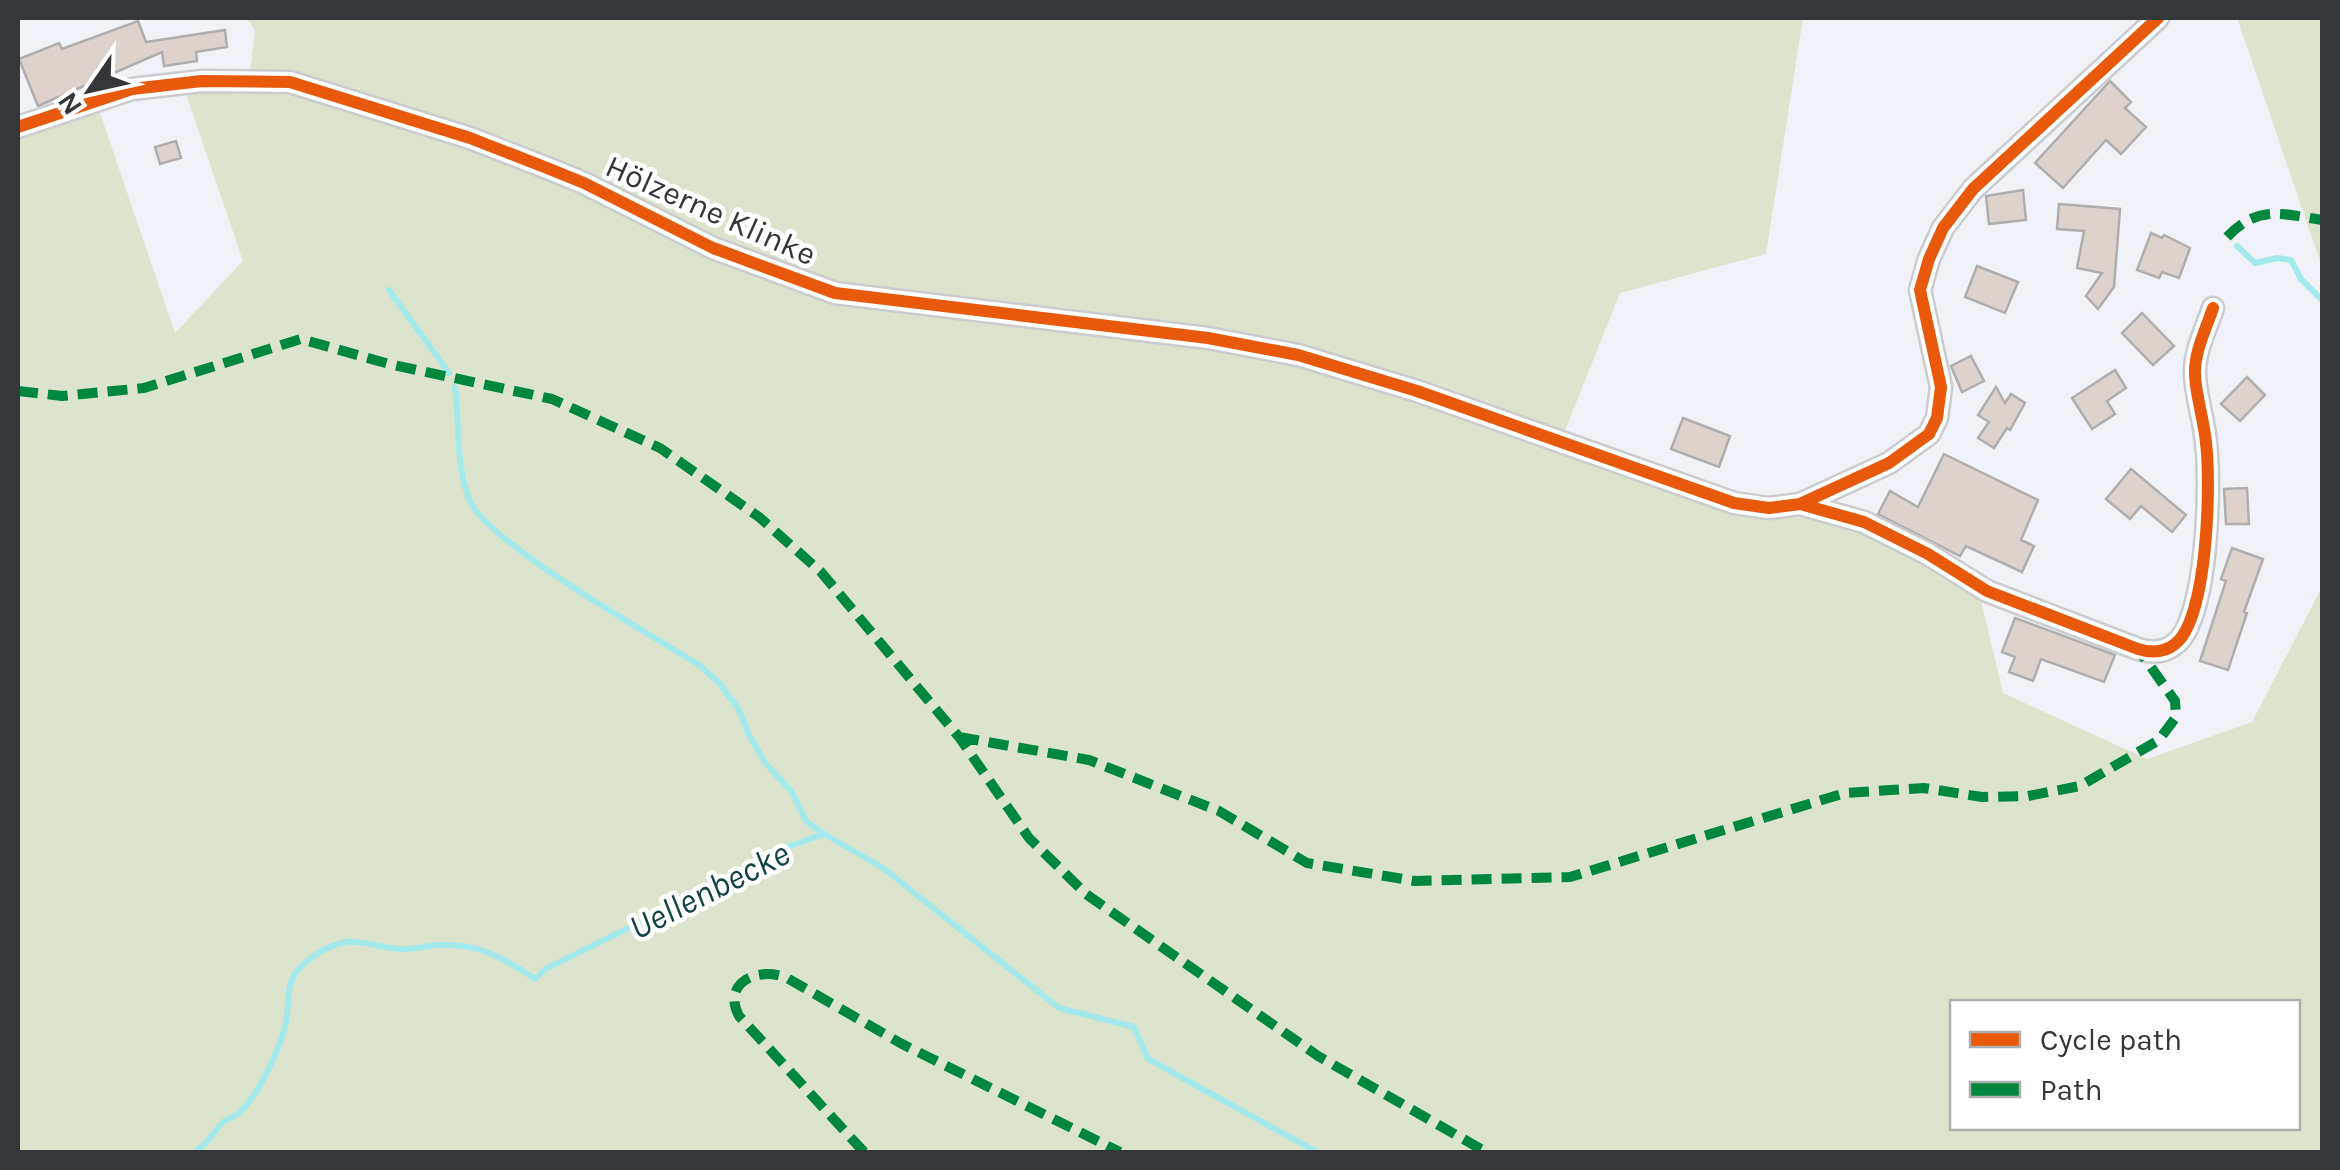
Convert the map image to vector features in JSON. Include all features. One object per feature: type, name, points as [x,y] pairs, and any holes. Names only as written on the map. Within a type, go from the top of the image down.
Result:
[{"type":"street","points":[[1800,504],[1889,463],[1928,434],[1937,418],[1941,387],[1921,286],[1928,259],[1944,228],[1974,189],[2158,18]]},
{"type":"street","name":"Hölzerne Klinke","points":[[18,127],[132,89],[202,80],[290,82],[516,156],[584,183],[713,248],[835,293],[1208,338],[1298,355],[1417,391],[1734,503],[1770,508],[1800,504]]},
{"type":"street","points":[[1800,504],[1864,522],[1928,554],[1987,591],[2138,649],[2156,652],[2169,648],[2187,628],[2199,588],[2208,497],[2207,445],[2195,374],[2213,308]]},
{"type":"green space","points":[[247,18],[1803,18],[1766,254],[1620,293],[1564,433],[1300,349],[848,289],[760,260],[561,162],[476,133],[250,72],[255,31]]},
{"type":"green space","points":[[2237,18],[2322,18],[2322,287],[2321,264]]},
{"type":"green space","points":[[278,88],[322,97],[544,174],[747,272],[829,300],[1117,333],[1299,363],[1414,397],[1740,513],[1861,527],[1980,596],[2003,693],[2147,759],[2252,722],[2322,587],[2322,1152],[18,1152],[18,137],[98,107],[175,333],[243,261],[185,91]]},
{"type":"building","points":[[138,21],[146,42],[225,30],[227,47],[196,52],[197,61],[164,66],[162,52],[38,106],[19,59],[59,43],[62,49]]},
{"type":"building","points":[[2110,81],[2131,102],[2125,108],[2146,127],[2121,154],[2106,140],[2063,188],[2035,163]]},
{"type":"building","points":[[176,141],[181,158],[160,164],[155,147]]},
{"type":"building","points":[[2023,190],[2026,220],[1989,224],[1986,196]]},
{"type":"building","points":[[2059,204],[2120,209],[2114,287],[2098,309],[2086,296],[2102,273],[2077,268],[2084,231],[2057,229]]},
{"type":"building","points":[[2151,233],[2190,248],[2179,278],[2162,272],[2159,278],[2137,270]]},
{"type":"building","points":[[1977,266],[2018,282],[2005,313],[1965,297]]},
{"type":"building","points":[[2142,313],[2174,346],[2153,365],[2122,333]]},
{"type":"building","points":[[1971,356],[1984,381],[1962,392],[1951,366]]},
{"type":"building","points":[[2115,370],[2126,388],[2107,401],[2115,414],[2092,429],[2072,398]]},
{"type":"building","points":[[2247,377],[2265,395],[2240,421],[2221,404]]},
{"type":"building","points":[[1996,387],[2005,403],[2011,394],[2025,403],[1994,448],[1978,438],[1989,422],[1978,415]]},
{"type":"building","points":[[1683,418],[1730,436],[1719,467],[1671,449]]},
{"type":"building","points":[[1944,454],[2038,500],[2021,540],[2034,546],[2022,572],[1966,546],[1960,556],[1878,514],[1890,491],[1918,507]]},
{"type":"building","points":[[2131,469],[2186,515],[2172,532],[2141,506],[2130,519],[2106,499]]},
{"type":"building","points":[[2247,488],[2249,524],[2226,524],[2224,489]]},
{"type":"building","points":[[2232,548],[2263,559],[2228,670],[2200,661],[2226,581],[2221,579]]},
{"type":"building","points":[[2015,618],[2115,655],[2104,682],[2041,659],[2033,681],[2009,672],[2015,657],[2002,652]]},
{"type":"waterway","points":[[2237,246],[2255,263],[2277,258],[2291,260],[2301,279],[2322,300]]},
{"type":"waterway","points":[[389,290],[449,373]]},
{"type":"waterway","points":[[455,387],[462,474],[470,501],[483,519],[538,564],[699,665],[719,683],[738,708],[766,764],[792,792],[806,821],[824,834]]},
{"type":"waterway","name":"Uellenbecke","points":[[195,1152],[254,1095],[282,1037],[292,980],[305,963],[325,949],[353,942],[398,949],[465,946],[500,958],[535,979],[545,969],[718,884],[773,852],[824,834],[883,868],[1059,1008],[1134,1027],[1148,1059],[1317,1152]]},
{"type":"marked path","points":[[2227,237],[2250,220],[2271,214],[2322,220]]},
{"type":"marked path","points":[[18,391],[62,396],[144,388],[301,339],[389,364],[552,399],[660,448],[759,517],[821,572],[959,737],[1029,838],[1086,894],[1318,1056],[1486,1152]]},
{"type":"marked path","points":[[959,737],[1089,760],[1219,811],[1307,863],[1415,881],[1570,877],[1845,793],[1924,788],[1982,797],[2028,796],[2080,786],[2159,740],[2176,717],[2175,701],[2138,649]]},
{"type":"marked path","points":[[864,1152],[739,1016],[735,994],[746,980],[765,974],[787,978],[902,1044],[1120,1152]]},
{"type":"cycle path","points":[[18,127],[132,89],[202,81],[290,82],[470,138],[584,183],[713,248],[835,293],[1208,338],[1298,355],[1417,391],[1734,503],[1769,508],[1800,504],[1889,463],[1929,434],[1937,418],[1941,387],[1920,290],[1943,228],[1973,189],[2158,18]]},
{"type":"cycle path","points":[[1800,504],[1864,522],[1928,554],[1987,591],[2138,649],[2166,649],[2186,630],[2201,580],[2207,462],[2195,366],[2213,308]]}]
